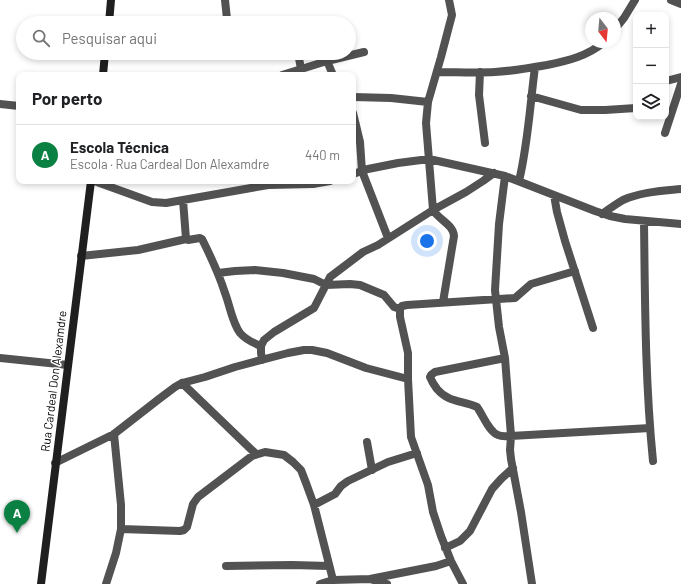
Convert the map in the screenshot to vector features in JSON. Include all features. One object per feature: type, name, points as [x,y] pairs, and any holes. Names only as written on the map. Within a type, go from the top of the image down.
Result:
[{"type":"main road","points":[[110,16],[111,0]]},
{"type":"main road","points":[[103,72],[104,60]]},
{"type":"main road","name":"Rua Cardeal Don Alexamdre","points":[[41,584],[81,256],[92,184]]},
{"type":"street","points":[[225,0],[227,16]]},
{"type":"street","points":[[443,302],[454,232],[452,227],[436,215],[433,210],[430,190],[426,123],[428,102],[452,15],[449,0]]},
{"type":"street","points":[[621,22],[635,0]]},
{"type":"street","points":[[671,0],[681,4]]},
{"type":"street","points":[[437,72],[507,71],[535,67],[573,59],[596,48]]},
{"type":"street","points":[[356,54],[364,52]]},
{"type":"street","points":[[299,60],[301,69]]},
{"type":"street","points":[[292,72],[331,60]]},
{"type":"street","points":[[327,61],[332,72]]},
{"type":"street","points":[[519,181],[527,141],[535,67]]},
{"type":"street","points":[[480,72],[479,95],[485,143]]},
{"type":"street","points":[[669,80],[681,77]]},
{"type":"street","points":[[665,133],[681,84]]},
{"type":"street","points":[[531,96],[581,110],[633,108]]},
{"type":"street","points":[[356,97],[391,98],[428,102]]},
{"type":"street","points":[[0,104],[16,106]]},
{"type":"street","points":[[356,125],[360,142],[362,171],[388,238]]},
{"type":"street","points":[[356,173],[398,163],[429,159],[505,176],[602,214],[625,220],[681,224]]},
{"type":"street","points":[[262,360],[260,353],[264,340],[274,332],[314,308],[330,277],[363,252],[466,192],[494,173]]},
{"type":"street","points":[[505,176],[499,224],[494,290],[498,327],[504,358],[511,436],[510,450],[532,584]]},
{"type":"street","points":[[101,184],[152,202],[166,203],[268,185],[314,184]]},
{"type":"street","points":[[602,214],[616,204],[632,197],[649,193],[681,189]]},
{"type":"street","points":[[554,195],[559,222],[593,328]]},
{"type":"street","points":[[183,200],[186,239]]},
{"type":"street","points":[[644,221],[645,347],[653,461]]},
{"type":"street","points":[[81,256],[138,250],[186,239],[200,238],[202,239],[218,273],[234,321],[239,331],[249,341],[261,346]]},
{"type":"street","points":[[218,273],[255,270],[283,272],[314,279],[326,285],[360,285],[384,295],[394,307],[400,309]]},
{"type":"street","points":[[400,309],[402,306],[407,305],[515,298],[531,284],[575,271]]},
{"type":"street","points":[[400,309],[400,317],[409,364],[408,379],[411,436],[428,485],[435,518],[451,561],[462,584]]},
{"type":"street","points":[[55,463],[114,434],[182,383],[235,367],[297,351],[312,350],[336,356],[366,368],[408,379]]},
{"type":"street","points":[[0,358],[68,365]]},
{"type":"street","points":[[504,358],[436,372],[430,377],[434,385],[445,397],[477,407],[490,428],[497,435],[511,436],[650,428]]},
{"type":"street","points":[[182,383],[256,454]]},
{"type":"street","points":[[106,584],[116,553],[121,529],[122,505],[114,434]]},
{"type":"street","points":[[367,442],[372,470]]},
{"type":"street","points":[[121,529],[184,530],[187,528],[193,504],[198,497],[252,456],[265,452],[284,455],[301,470],[314,504],[333,580]]},
{"type":"street","points":[[314,504],[335,494],[341,486],[348,481],[388,462],[417,453]]},
{"type":"street","points":[[446,548],[460,541],[470,531],[492,489],[513,468]]},
{"type":"street","points":[[320,584],[333,580],[359,581],[436,566],[451,561]]},
{"type":"street","points":[[226,566],[329,566]]},
{"type":"street","points":[[370,579],[387,584]]},
{"type":"place","name":"Escola Técnica","points":[[17,533]]}]
